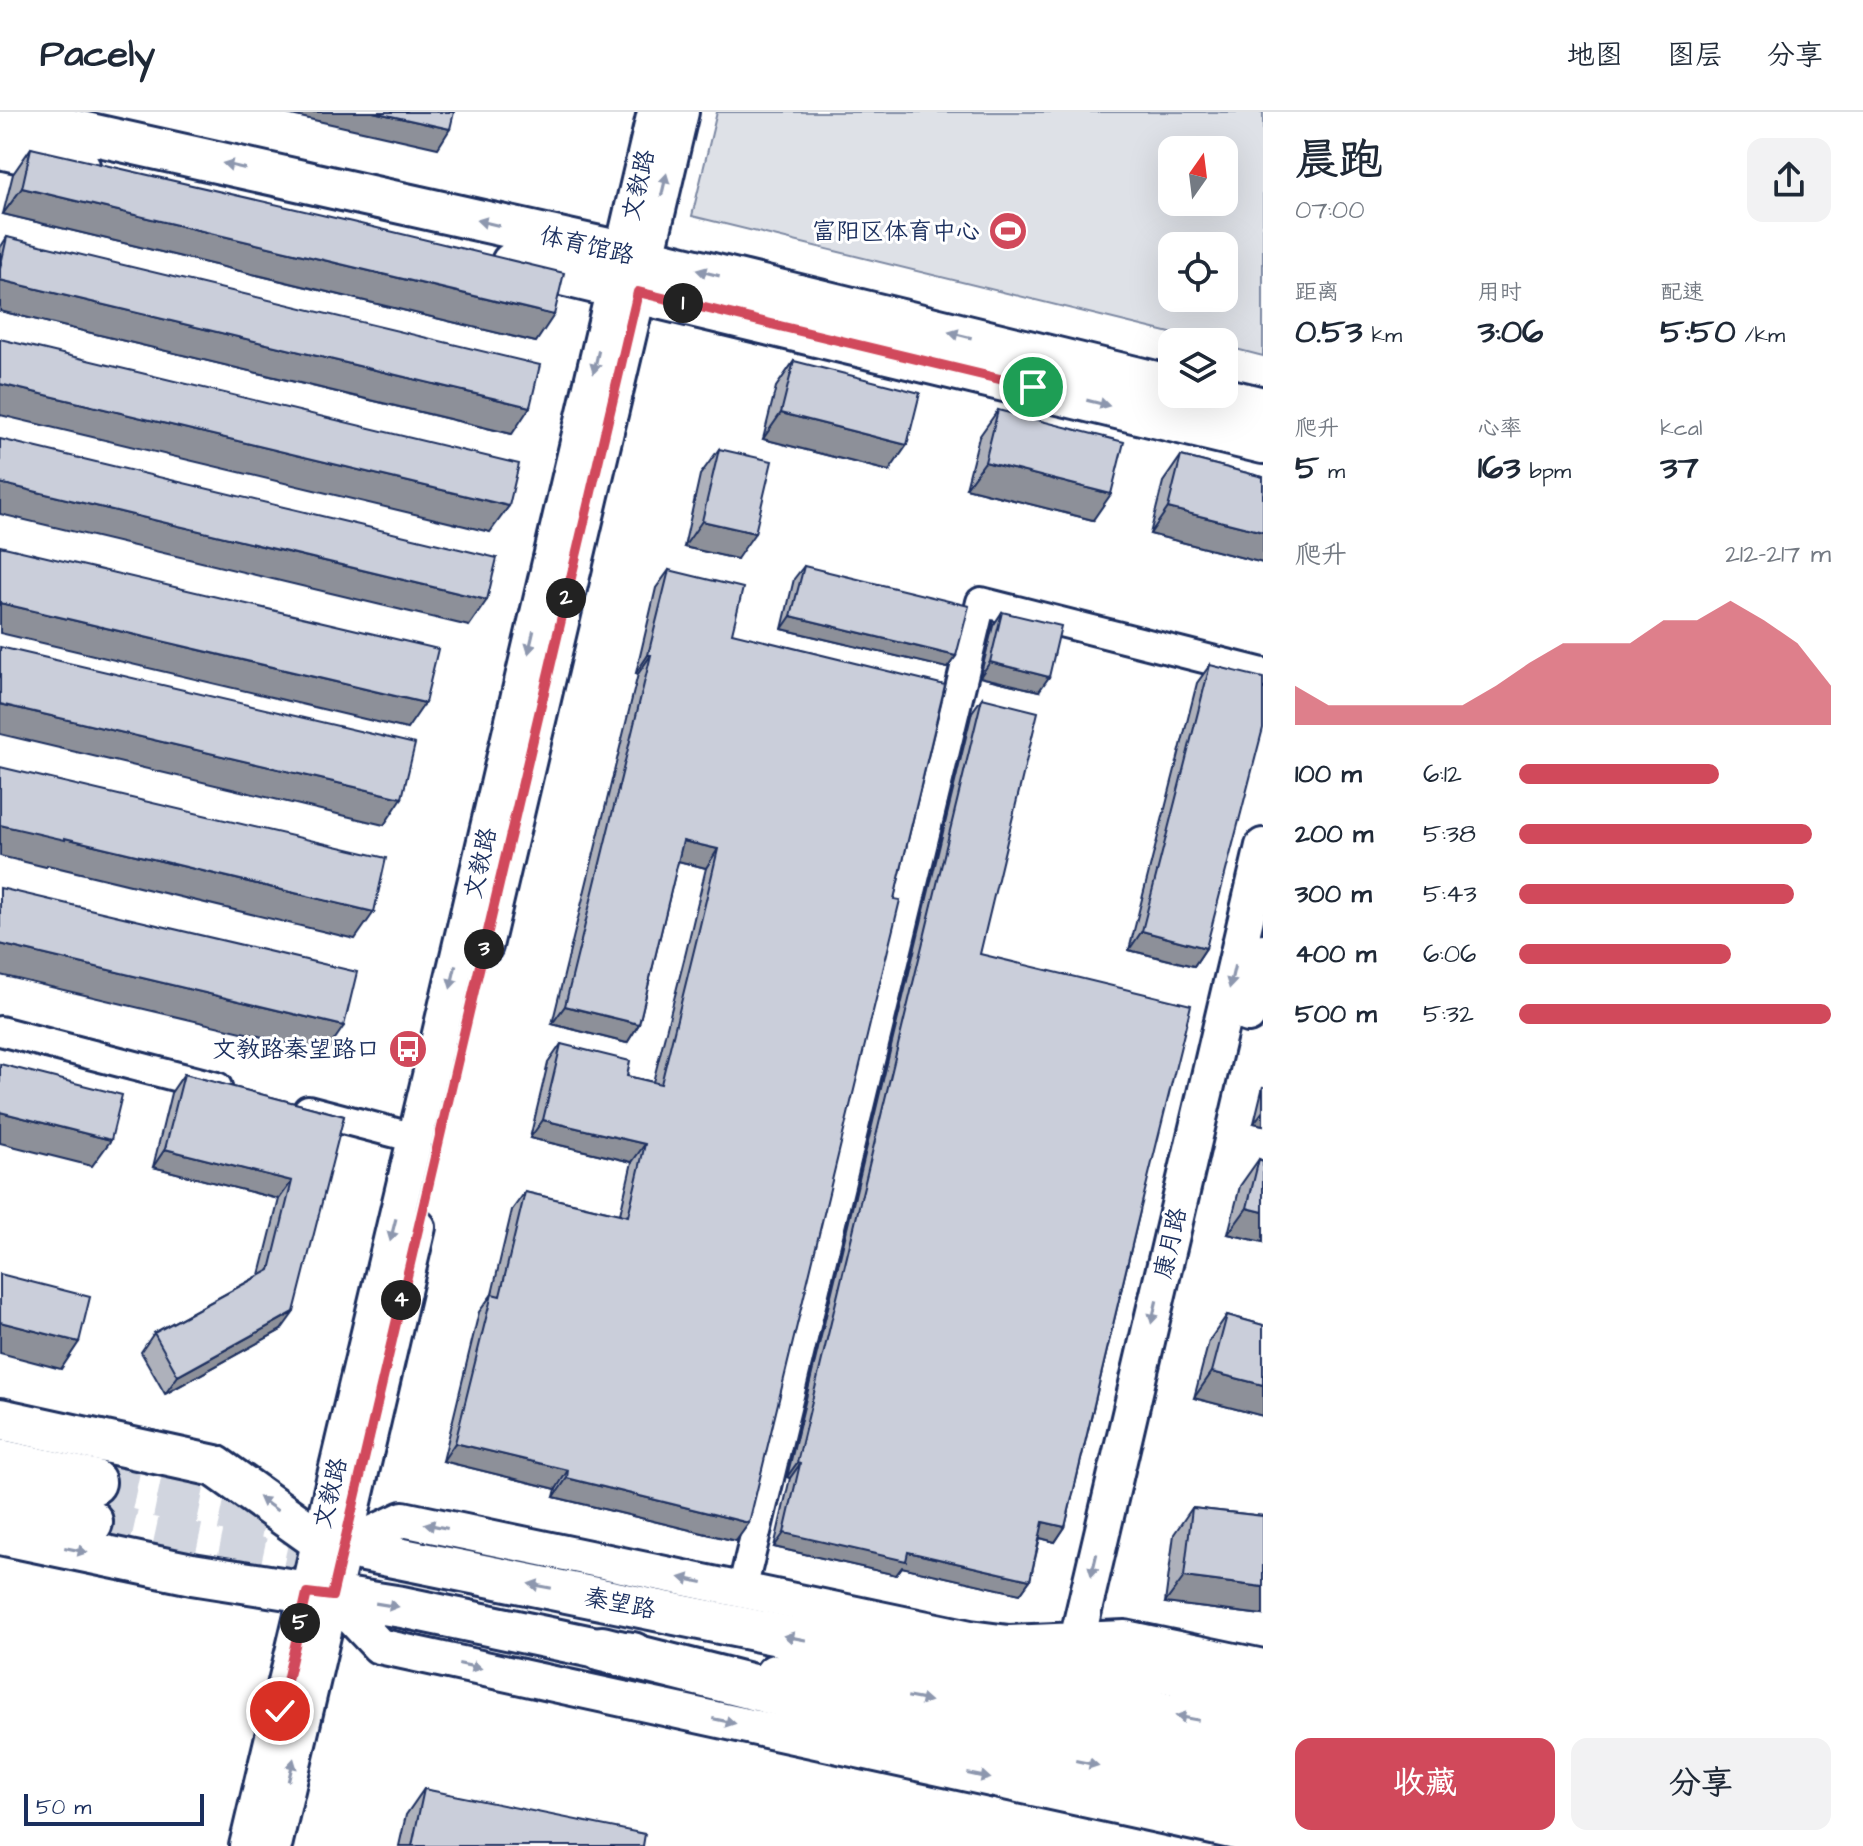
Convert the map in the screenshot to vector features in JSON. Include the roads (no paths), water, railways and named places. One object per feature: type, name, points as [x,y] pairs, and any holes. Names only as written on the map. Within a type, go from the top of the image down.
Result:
[{"type":"main road","name":"体育馆路","points":[[0,114],[630,272],[1263,443]]},
{"type":"main road","name":"体育馆路","points":[[0,148],[630,272],[1158,383]]},
{"type":"main road","points":[[1238,402],[1263,408]]},
{"type":"main road","name":"秦望路","points":[[0,1419],[215,1466],[331,1544],[1263,1733]]},
{"type":"main road","points":[[0,1462],[92,1502],[0,1503]]},
{"type":"main road","name":"秦望路","points":[[0,1534],[192,1574],[402,1607],[602,1649],[916,1698],[1263,1767]]},
{"type":"main road","points":[[842,1648],[992,1652],[1169,1673],[1263,1694]]},
{"type":"main road","points":[[602,1649],[844,1710],[1263,1801]]},
{"type":"street","name":"文教路","points":[[247,1846],[331,1544],[630,272],[655,112]]},
{"type":"street","name":"文教路","points":[[331,1544],[415,1138],[630,272],[681,112]]},
{"type":"street","points":[[742,1590],[981,602],[1263,673]]},
{"type":"street","name":"康月路","points":[[1089,1639],[1263,846]]},
{"type":"street","name":"康月路","points":[[1089,1639],[1263,951]]},
{"type":"street","points":[[0,1031],[246,1094]]},
{"type":"street","points":[[277,1102],[415,1138]]},
{"type":"street","points":[[331,1544],[403,1519],[970,1638],[1009,1643],[1125,1638],[1263,1667]]},
{"type":"street","name":"文教路","points":[[274,1846],[319,1595]]},
{"type":"street","points":[[319,1595],[379,1646],[1263,1838]]},
{"type":"tunnel","points":[[93,1482],[305,1526]]},
{"type":"tunnel","points":[[90,1522],[353,1580]]},
{"type":"place","name":"富阳区体育中心","points":[[1008,231]]},
{"type":"place","name":"文教路秦望路口","points":[[408,1049]]}]
